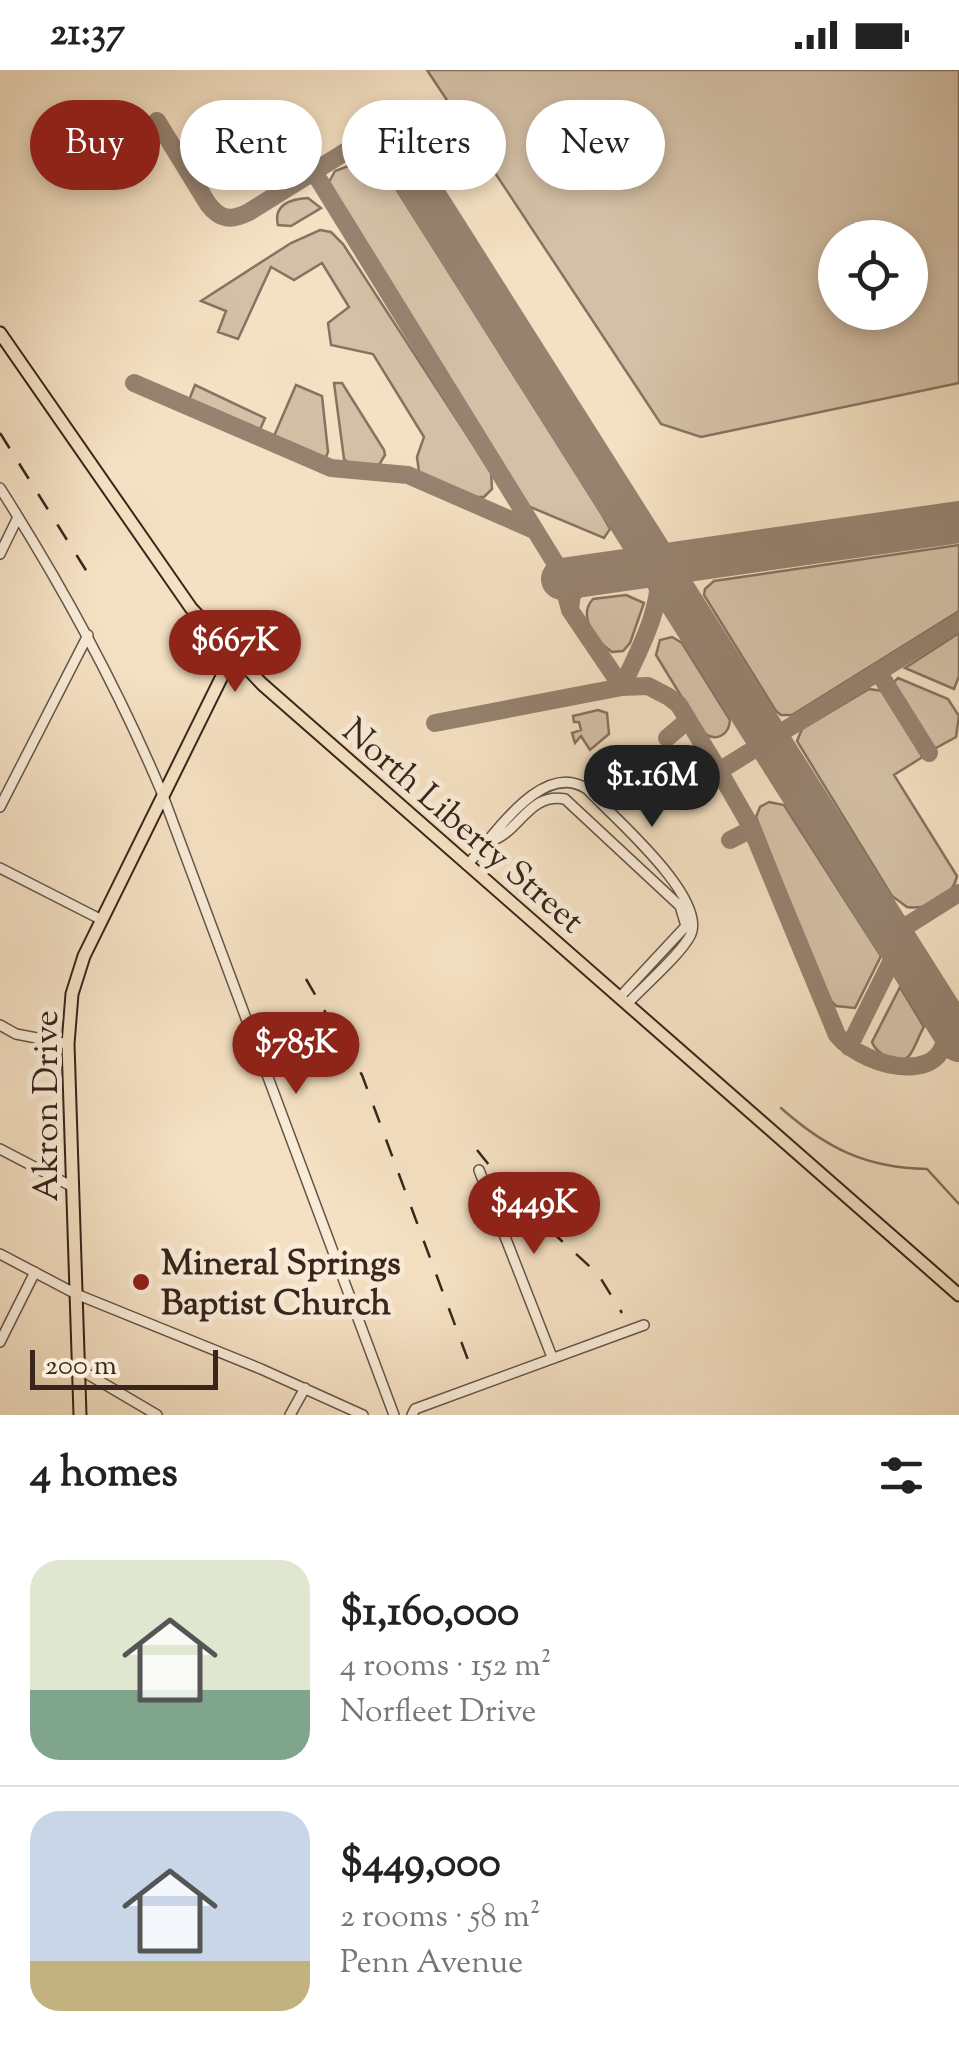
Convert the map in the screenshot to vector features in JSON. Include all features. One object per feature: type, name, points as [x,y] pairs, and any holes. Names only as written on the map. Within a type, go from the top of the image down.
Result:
[{"type":"main road","name":"North Liberty Street","points":[[0,333],[191,608],[262,684],[959,1296]]},
{"type":"main road","name":"Akron Drive","points":[[80,1415],[68,1044],[72,994],[100,919],[233,654]]},
{"type":"street","points":[[0,488],[126,707],[162,793],[394,1415]]},
{"type":"street","points":[[0,554],[18,517]]},
{"type":"street","points":[[0,807],[88,635]]},
{"type":"street","points":[[467,865],[534,793],[554,784],[582,785],[683,893],[693,918],[684,936],[623,1001]]},
{"type":"street","points":[[490,841],[496,841],[544,799],[569,800],[680,906],[686,926],[684,936]]},
{"type":"street","points":[[0,868],[100,919]]},
{"type":"street","points":[[0,1025],[16,1034],[68,1044]]},
{"type":"street","points":[[0,1148],[73,1186]]},
{"type":"street","points":[[480,1170],[552,1357]]},
{"type":"street","points":[[0,1254],[76,1294],[362,1415]]},
{"type":"street","points":[[0,1342],[35,1272]]},
{"type":"street","points":[[412,1415],[415,1409],[644,1325]]},
{"type":"street","points":[[80,1370],[156,1415]]},
{"type":"street","points":[[290,1415],[305,1388]]},
{"type":"shaded area","points":[[427,70],[959,70],[959,383],[701,437],[661,424],[506,190],[506,100],[447,100]]},
{"type":"shaded area","points":[[342,168],[342,190],[397,190],[601,513],[610,529],[604,538],[528,506],[334,197],[329,182],[335,171]]},
{"type":"shaded area","points":[[308,198],[321,208],[291,226],[278,225],[278,212],[284,204]]},
{"type":"shaded area","points":[[320,230],[331,232],[343,244],[491,472],[492,489],[484,497],[471,497],[419,472],[417,457],[424,437],[373,354],[331,345],[328,323],[349,307],[322,263],[294,280],[271,267],[238,339],[218,332],[226,311],[201,301],[291,243]]},
{"type":"shaded area","points":[[334,383],[342,383],[384,450],[379,465],[348,463],[344,459]]},
{"type":"shaded area","points":[[195,385],[265,418],[259,432],[189,400]]},
{"type":"shaded area","points":[[296,385],[322,396],[328,452],[325,459],[274,436]]},
{"type":"shaded area","points":[[959,545],[959,611],[792,715],[776,711],[704,595],[714,581]]},
{"type":"shaded area","points":[[626,595],[644,603],[630,643],[623,651],[612,652],[590,628],[587,613],[593,599]]},
{"type":"shaded area","points":[[959,633],[959,676],[954,689],[905,668]]},
{"type":"shaded area","points":[[672,637],[682,643],[730,720],[721,736],[703,732],[656,655],[660,640]]},
{"type":"shaded area","points":[[898,678],[948,699],[959,716],[956,737],[931,747],[895,689]]},
{"type":"shaded area","points":[[869,689],[883,691],[923,753],[894,775],[957,876],[945,896],[923,906],[907,907],[892,896],[797,741],[802,729]]},
{"type":"shaded area","points":[[598,710],[607,713],[609,734],[590,750],[581,736],[575,743],[572,733],[581,730],[573,716]]},
{"type":"shaded area","points":[[769,802],[784,805],[881,956],[855,1008],[836,1006],[827,997],[756,817],[760,807]]},
{"type":"shaded area","points":[[900,987],[924,1027],[910,1055],[898,1060],[882,1054],[872,1042]]},
{"type":"waterway","points":[[781,1108],[814,1134],[848,1153],[885,1165],[927,1169],[959,1204]]},
{"type":"taxiway","points":[[160,126],[208,204],[217,213],[231,218],[249,212],[342,154]]},
{"type":"taxiway","points":[[322,185],[559,569],[570,610],[622,687],[648,686],[679,705],[719,771],[750,825],[837,1035],[868,1057],[888,1064],[924,1064],[938,1056],[945,1040],[944,1017]]},
{"type":"taxiway","points":[[134,383],[331,468],[408,475],[534,530]]},
{"type":"taxiway","points":[[661,598],[676,579],[711,559]]},
{"type":"taxiway","points":[[435,723],[622,687],[653,614],[659,567]]},
{"type":"taxiway","points":[[570,609],[572,594],[593,575]]},
{"type":"taxiway","points":[[719,771],[959,622]]},
{"type":"taxiway","points":[[879,673],[929,753]]},
{"type":"taxiway","points":[[667,738],[688,720]]},
{"type":"taxiway","points":[[730,840],[752,829]]},
{"type":"taxiway","points":[[892,935],[959,893]]},
{"type":"taxiway","points":[[849,1047],[899,946]]},
{"type":"runway","points":[[421,190],[959,1041]]},
{"type":"runway","points":[[562,579],[959,522]]},
{"type":"railway","points":[[0,433],[94,583]]},
{"type":"railway","points":[[306,979],[362,1075],[471,1368]]},
{"type":"railway","points":[[477,1150],[517,1200],[598,1274],[622,1313]]},
{"type":"place","name":"Mineral Springs Baptist Church","points":[[141,1282]]}]
